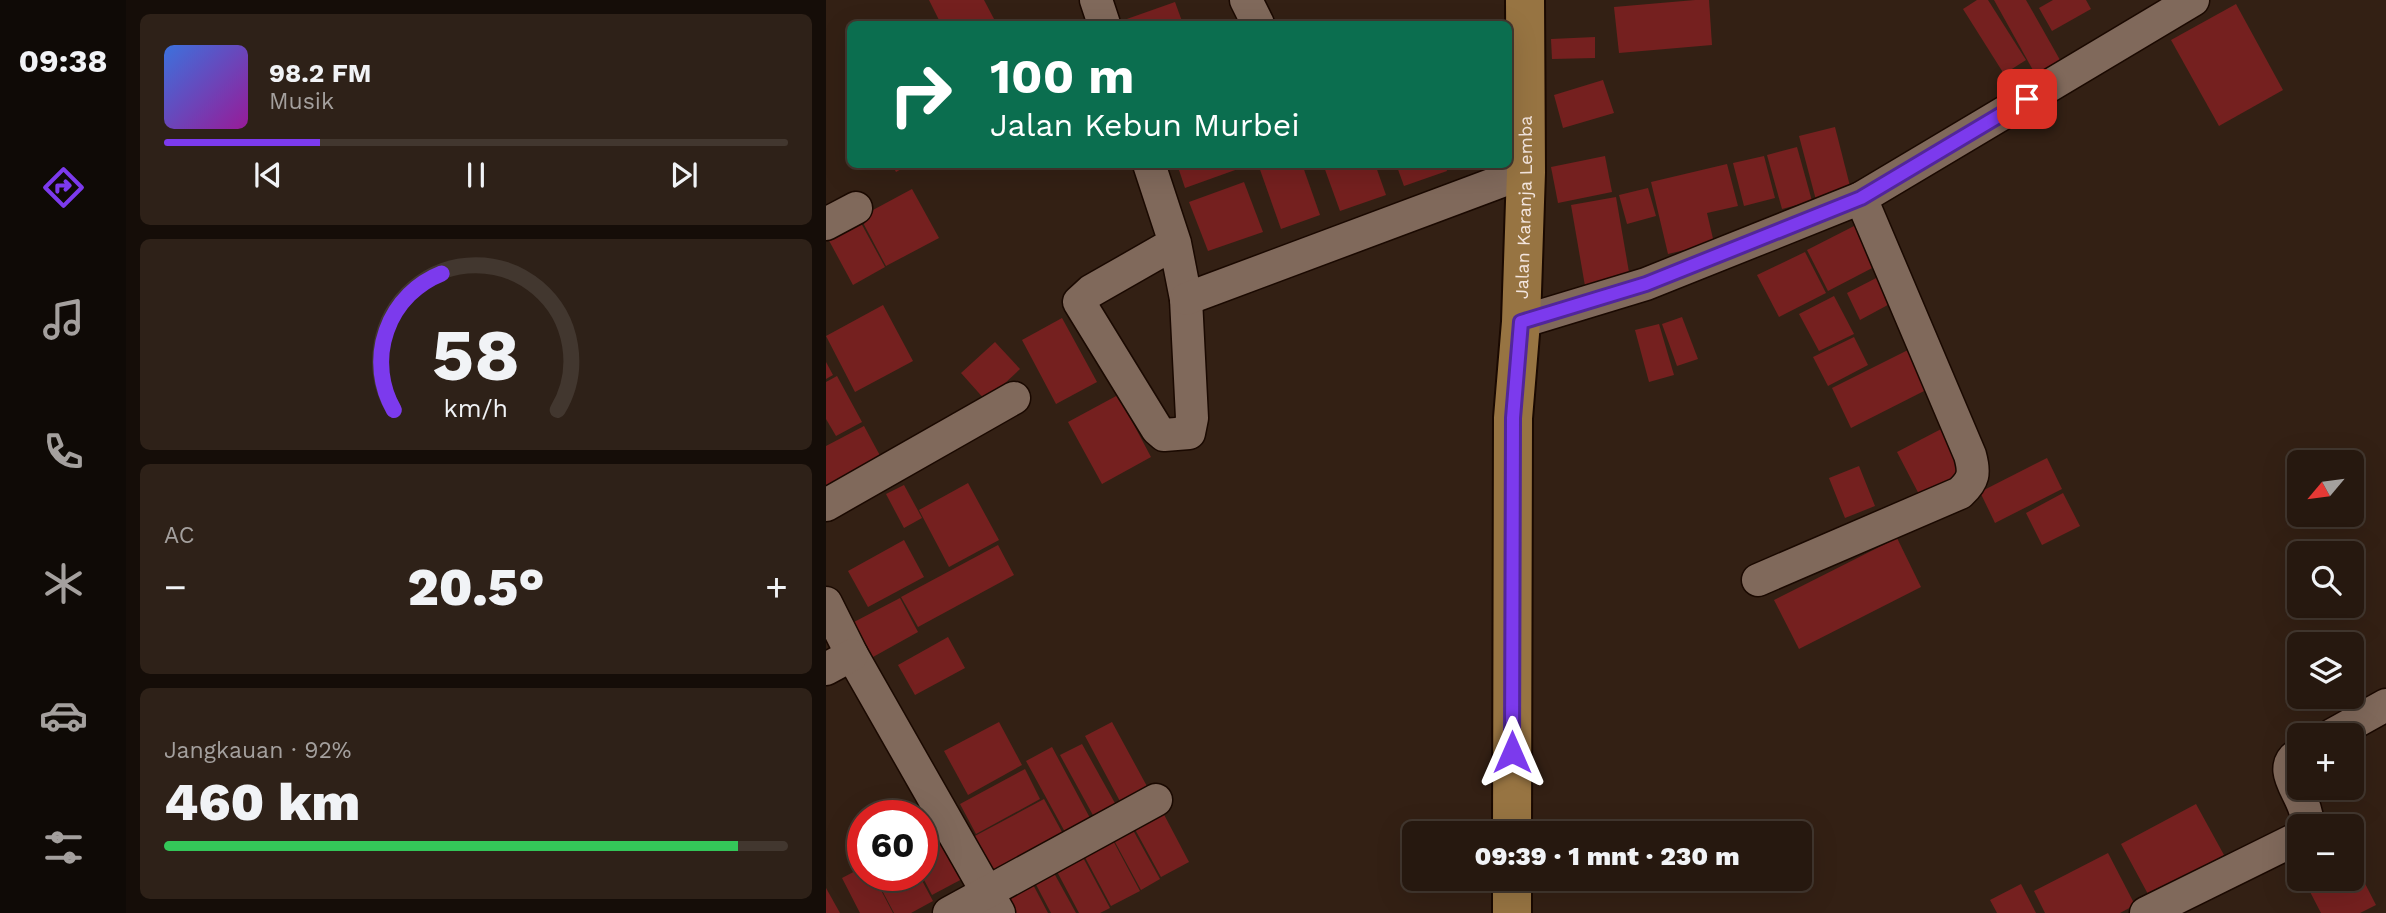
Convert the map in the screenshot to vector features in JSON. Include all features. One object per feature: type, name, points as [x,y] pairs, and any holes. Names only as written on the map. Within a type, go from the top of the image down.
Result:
[{"type":"main road","name":"Jalan Karanja Lemba","points":[[1512,821],[1513,418],[1521,322],[1525,172],[1525,0]]},
{"type":"main road","points":[[1513,891],[1513,913]]},
{"type":"street","points":[[1096,0],[1103,21]]},
{"type":"street","points":[[1246,0],[1256,21]]},
{"type":"street","points":[[1521,322],[1639,286],[1861,198],[2193,0]]},
{"type":"street","points":[[1150,168],[1175,243],[1186,299],[1192,418],[1189,433],[1164,435],[1157,429],[1079,302],[1091,291],[1175,243]]},
{"type":"street","points":[[1186,299],[1525,172]]},
{"type":"street","points":[[1758,580],[1960,493],[1973,478],[1970,455],[1861,198]]},
{"type":"street","points":[[826,224],[856,208]]},
{"type":"street","points":[[826,505],[1014,398]]},
{"type":"street","points":[[826,603],[839,662],[993,903]]},
{"type":"street","points":[[2354,723],[2386,705]]},
{"type":"street","points":[[948,913],[993,903],[1156,800]]},
{"type":"street","points":[[2146,913],[2287,843]]},
{"type":"building","points":[[929,0],[984,0],[994,19],[990,21],[940,21]]},
{"type":"building","points":[[1709,0],[1712,45],[1619,53],[1614,7]]},
{"type":"building","points":[[1977,0],[1988,0],[2026,60],[2004,74],[1963,9]]},
{"type":"building","points":[[1994,0],[2026,0],[2064,67],[2039,81]]},
{"type":"building","points":[[2053,0],[2086,0],[2091,9],[2052,31],[2039,8]]},
{"type":"building","points":[[1175,2],[1182,21],[1124,21]]},
{"type":"building","points":[[2236,4],[2283,90],[2219,126],[2171,40]]},
{"type":"building","points":[[1595,37],[1595,58],[1552,59],[1551,39]]},
{"type":"building","points":[[1603,80],[1614,113],[1563,128],[1554,95]]},
{"type":"building","points":[[1835,127],[1851,190],[1816,200],[1799,136]]},
{"type":"building","points":[[1797,147],[1812,201],[1782,209],[1767,155]]},
{"type":"building","points":[[1605,156],[1612,192],[1558,203],[1551,167]]},
{"type":"building","points":[[1764,156],[1775,198],[1744,206],[1733,163]]},
{"type":"building","points":[[1727,164],[1738,206],[1707,213],[1714,243],[1668,254],[1651,182]]},
{"type":"building","points":[[1178,168],[1238,168],[1238,169],[1185,188]]},
{"type":"building","points":[[1259,168],[1303,168],[1320,215],[1281,229]]},
{"type":"building","points":[[1324,168],[1376,168],[1386,195],[1340,211]]},
{"type":"building","points":[[1397,168],[1446,168],[1447,171],[1404,186]]},
{"type":"building","points":[[1244,182],[1263,232],[1208,251],[1189,202]]},
{"type":"building","points":[[1648,188],[1656,216],[1627,224],[1619,195]]},
{"type":"building","points":[[912,189],[939,238],[886,266],[860,217]]},
{"type":"building","points":[[1616,197],[1630,278],[1585,286],[1571,205]]},
{"type":"building","points":[[855,212],[885,267],[853,285],[826,235]]},
{"type":"building","points":[[1858,224],[1878,265],[1828,291],[1807,250]]},
{"type":"building","points":[[1805,252],[1826,293],[1779,317],[1757,275]]},
{"type":"building","points":[[1884,274],[1897,300],[1860,320],[1847,293]]},
{"type":"building","points":[[1834,296],[1854,334],[1819,351],[1799,314]]},
{"type":"building","points":[[883,305],[913,361],[855,392],[826,336]]},
{"type":"building","points":[[1682,317],[1698,359],[1677,366],[1662,324]]},
{"type":"building","points":[[1062,318],[1097,382],[1056,404],[1022,340]]},
{"type":"building","points":[[1659,324],[1674,375],[1649,382],[1635,330]]},
{"type":"building","points":[[1854,337],[1868,365],[1828,386],[1813,357]]},
{"type":"building","points":[[995,342],[1020,369],[986,401],[961,373]]},
{"type":"building","points":[[1908,350],[1928,389],[1851,428],[1832,388]]},
{"type":"building","points":[[826,362],[833,375],[826,379]]},
{"type":"building","points":[[837,376],[862,422],[836,436],[826,419],[826,382]]},
{"type":"building","points":[[1118,395],[1151,457],[1102,484],[1068,422]]},
{"type":"building","points":[[864,426],[884,463],[826,494],[826,446]]},
{"type":"building","points":[[1945,427],[1969,476],[1922,500],[1897,452]]},
{"type":"building","points":[[2047,458],[2062,489],[1995,523],[1980,492]]},
{"type":"building","points":[[1859,466],[1875,506],[1845,518],[1829,478]]},
{"type":"building","points":[[968,483],[999,540],[949,567],[919,510]]},
{"type":"building","points":[[904,485],[922,518],[904,528],[886,494]]},
{"type":"building","points":[[2063,493],[2080,526],[2042,545],[2026,513]]},
{"type":"building","points":[[1897,538],[1921,587],[1799,649],[1774,600]]},
{"type":"building","points":[[904,540],[924,577],[868,607],[848,571]]},
{"type":"building","points":[[998,545],[1014,575],[918,627],[901,597]]},
{"type":"building","points":[[900,598],[918,632],[873,657],[854,622]]},
{"type":"building","points":[[948,637],[965,668],[915,695],[898,665]]},
{"type":"building","points":[[999,722],[1022,765],[968,795],[944,751]]},
{"type":"building","points":[[1112,722],[1149,790],[1122,805],[1085,736]]},
{"type":"building","points":[[1082,744],[1116,805],[1094,817],[1060,755]]},
{"type":"building","points":[[1052,747],[1090,818],[1065,832],[1026,761]]},
{"type":"building","points":[[1025,769],[1040,799],[976,834],[960,804]]},
{"type":"building","points":[[1044,799],[1068,843],[997,881],[973,837]]},
{"type":"building","points":[[2196,804],[2224,855],[2149,896],[2121,844]]},
{"type":"building","points":[[1160,807],[1189,862],[1161,877],[1131,822]]},
{"type":"building","points":[[1128,821],[1160,879],[1141,890],[1109,831]]},
{"type":"building","points":[[938,832],[964,878],[932,895],[930,891],[938,891]]},
{"type":"building","points":[[1109,833],[1140,891],[1111,906],[1080,848]]},
{"type":"building","points":[[1079,850],[1110,908],[1100,913],[1079,913],[1053,864]]},
{"type":"building","points":[[2108,853],[2135,905],[2120,913],[2045,913],[2034,891]]},
{"type":"building","points":[[1049,864],[1076,913],[1051,913],[1031,875]]},
{"type":"building","points":[[847,875],[847,888],[842,878]]},
{"type":"building","points":[[1028,875],[1048,913],[1007,913],[996,892]]},
{"type":"building","points":[[2364,882],[2376,905],[2360,913],[2321,913],[2310,891],[2364,891]]},
{"type":"building","points":[[2021,884],[2036,913],[1997,913],[1990,900]]},
{"type":"building","points":[[826,888],[840,913],[826,913]]},
{"type":"building","points":[[849,891],[881,891],[893,913],[860,913]]},
{"type":"building","points":[[882,891],[928,891],[933,901],[911,913],[894,913]]},
{"type":"route","points":[[1512,752],[1513,418],[1521,322],[1646,284],[1861,198],[2027,99]]}]
